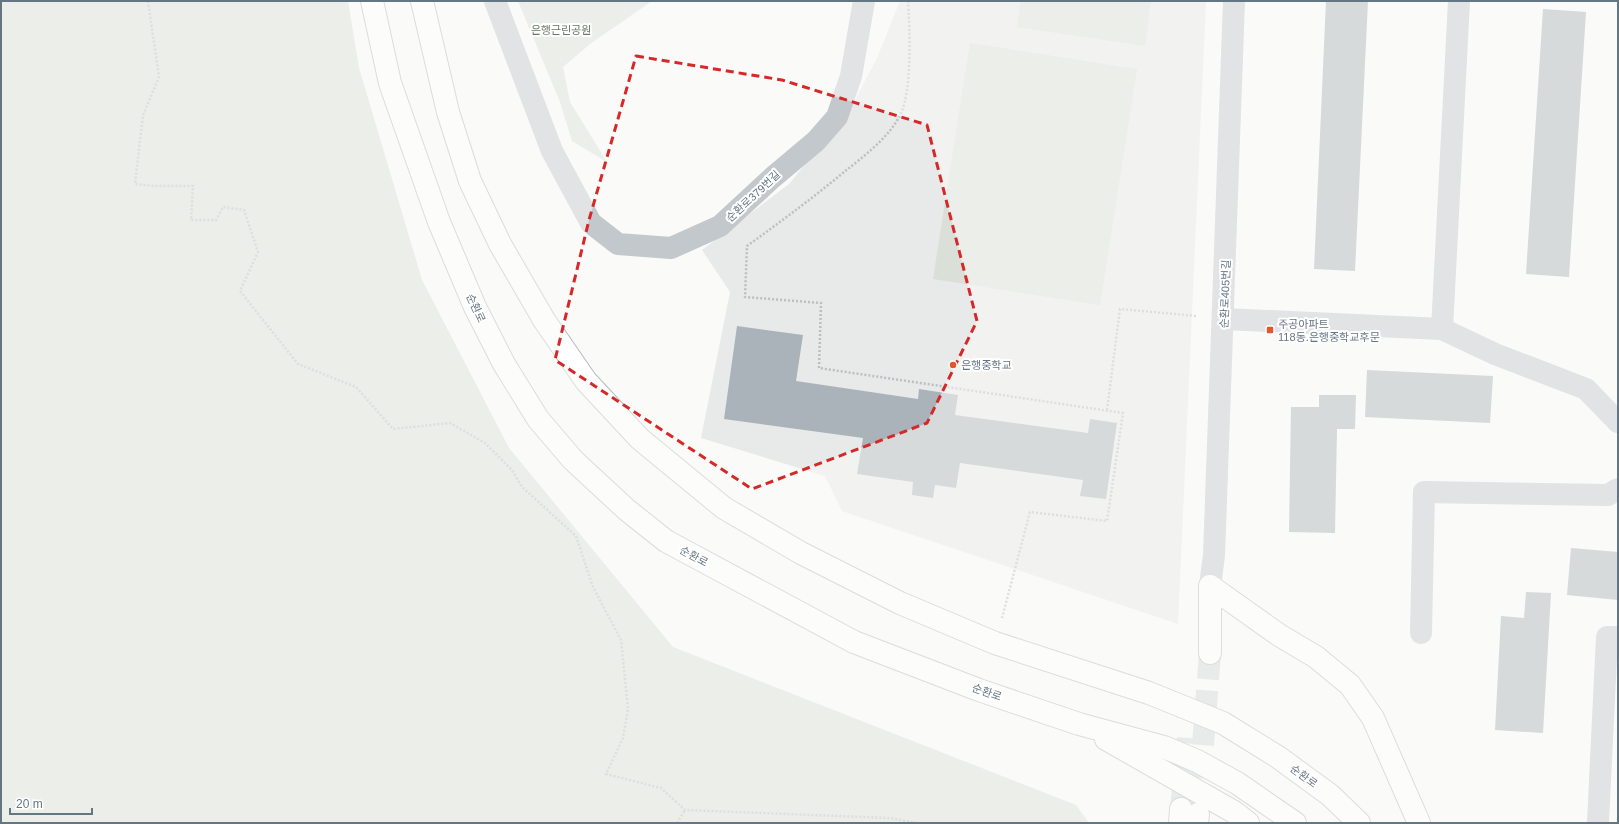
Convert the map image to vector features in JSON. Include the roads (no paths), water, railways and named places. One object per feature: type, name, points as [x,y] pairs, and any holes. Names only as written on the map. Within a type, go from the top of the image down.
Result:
[{"type":"main road","name":"순환로","points":[[372,1],[390,83],[439,222],[475,307],[504,364],[538,419],[573,460],[627,510],[666,541],[854,642],[979,690],[1079,724],[1164,747],[1197,761],[1237,783],[1295,823]]},
{"type":"main road","name":"순환로","points":[[422,1],[448,112],[470,181],[500,244],[544,320],[586,380],[640,440],[724,508],[801,553],[893,599],[995,643],[1149,693],[1223,723],[1278,757],[1307,778],[1330,795],[1359,823]]},
{"type":"main road","points":[[1204,650],[1210,586]]},
{"type":"main road","points":[[1210,586],[1279,635],[1316,656],[1350,685],[1373,718],[1419,823]]},
{"type":"main road","points":[[1079,724],[1234,812],[1248,823]]},
{"type":"street","name":"순환로379번길","points":[[495,1],[552,151],[591,223],[618,244],[671,248],[720,226],[772,178],[816,141],[837,117],[851,76],[864,1]]},
{"type":"street","name":"순환로405번길","points":[[1210,586],[1214,547],[1224,319],[1234,1]]},
{"type":"street","points":[[1442,329],[1459,1]]},
{"type":"street","points":[[1224,319],[1442,329],[1495,354],[1586,389],[1618,422]]},
{"type":"street","points":[[1421,633],[1424,492],[1608,495],[1618,489]]},
{"type":"street","points":[[1598,822],[1607,637],[1618,637]]},
{"type":"tunnel","points":[[1198,811],[1210,653]]},
{"type":"tunnel","points":[[1181,809],[1188,738]]},
{"type":"place","name":"주공아파트 118동.은행중학교후문","points":[[1270,330]]},
{"type":"place","name":"은행중학교","points":[[953,365]]},
{"type":"park label","name":"은행근린공원","points":[[561,30]]}]
